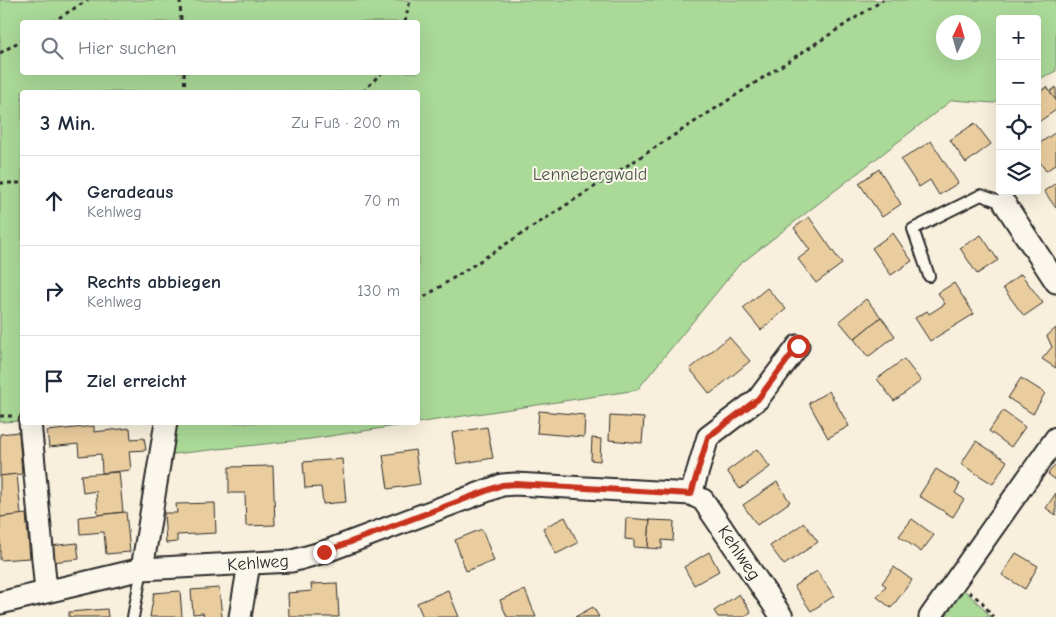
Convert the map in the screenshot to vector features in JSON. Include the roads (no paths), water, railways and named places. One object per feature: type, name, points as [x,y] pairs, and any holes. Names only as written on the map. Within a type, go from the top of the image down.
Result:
[{"type":"street","points":[[1005,204],[1056,282]]},
{"type":"street","points":[[691,494],[708,437],[758,399],[798,346]]},
{"type":"street","points":[[30,425],[46,591]]},
{"type":"street","points":[[142,569],[166,425]]},
{"type":"street","points":[[930,617],[1056,438]]},
{"type":"street","name":"Kehlweg","points":[[0,603],[142,569],[292,561],[316,554],[502,485],[516,484],[691,494],[703,500],[782,617]]},
{"type":"street","points":[[240,617],[248,564]]},
{"type":"lane","points":[[929,276],[913,229],[981,195],[1005,204]]},
{"type":"lane","points":[[133,617],[142,569]]},
{"type":"park label","name":"Lennebergwald","points":[[590,174]]}]
